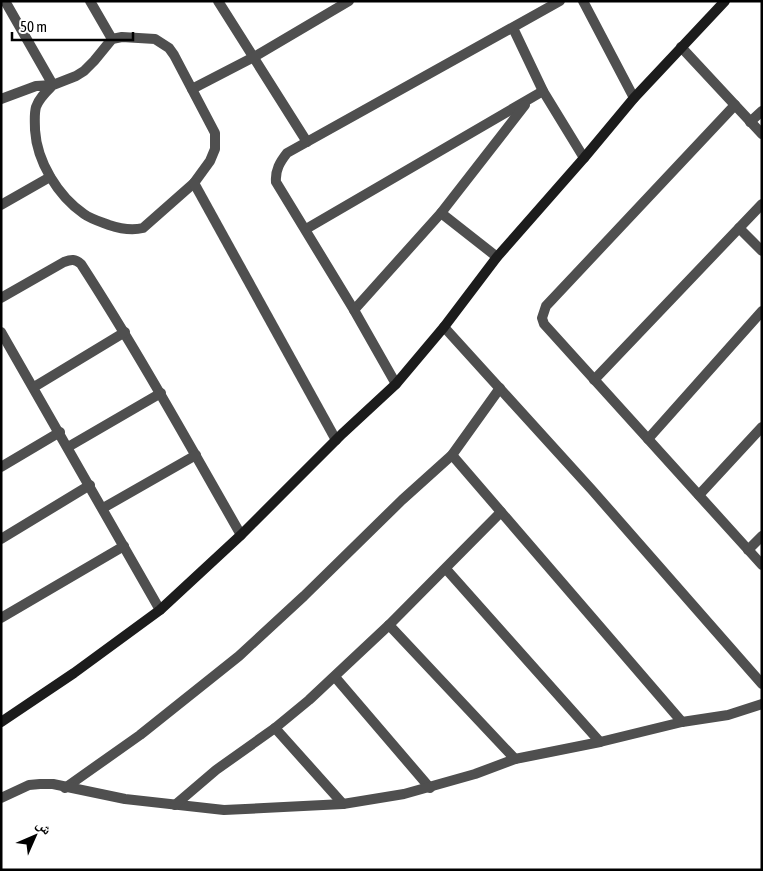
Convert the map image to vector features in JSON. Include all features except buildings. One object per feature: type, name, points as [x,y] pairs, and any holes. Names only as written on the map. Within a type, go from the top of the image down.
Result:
[{"type":"street","points":[[5,1],[53,85]]},
{"type":"street","points":[[90,1],[112,39]]},
{"type":"street","points":[[218,1],[307,142]]},
{"type":"street","points":[[192,89],[254,58],[349,1]]},
{"type":"street","points":[[396,384],[354,310],[276,182],[276,174],[281,161],[287,153],[560,1]]},
{"type":"street","points":[[583,1],[634,98]]},
{"type":"street","points":[[1,722],[74,673],[160,610],[241,535],[336,440],[396,384],[444,327],[497,257],[634,98],[725,1]]},
{"type":"street","points":[[513,28],[543,91],[584,158]]},
{"type":"street","points":[[1,100],[36,86],[62,83],[84,71],[112,39],[122,37],[155,39],[163,43],[174,54],[216,133],[215,149],[210,161],[194,184],[143,228],[136,230],[122,229],[85,215],[69,201],[50,177],[36,140],[34,120],[36,108],[42,96],[53,85]]},
{"type":"street","points":[[681,47],[762,134]]},
{"type":"street","points":[[306,230],[543,91]]},
{"type":"street","points":[[354,310],[441,213],[529,100]]},
{"type":"street","points":[[735,106],[546,306],[542,318],[544,324],[762,565]]},
{"type":"street","points":[[750,122],[762,111]]},
{"type":"street","points":[[1,205],[50,177]]},
{"type":"street","points":[[194,184],[336,440]]},
{"type":"street","points":[[594,380],[762,204]]},
{"type":"street","points":[[441,213],[497,257]]},
{"type":"street","points":[[739,228],[762,251]]},
{"type":"street","points":[[1,298],[71,259],[81,264],[125,332],[241,535]]},
{"type":"street","points":[[648,439],[762,311]]},
{"type":"street","points":[[444,327],[592,490],[762,684]]},
{"type":"street","points":[[1,332],[60,432],[160,610]]},
{"type":"street","points":[[34,387],[125,332]]},
{"type":"street","points":[[65,788],[140,735],[239,656],[304,596],[402,500],[452,455],[500,388]]},
{"type":"street","points":[[68,446],[161,393]]},
{"type":"street","points":[[698,495],[762,427]]},
{"type":"street","points":[[1,467],[60,432]]},
{"type":"street","points":[[103,508],[196,455]]},
{"type":"street","points":[[452,455],[682,722]]},
{"type":"street","points":[[1,539],[90,485]]},
{"type":"street","points":[[175,804],[216,770],[275,728],[335,677],[446,569],[501,512]]},
{"type":"street","points":[[748,550],[762,536]]},
{"type":"street","points":[[1,618],[124,546]]},
{"type":"street","points":[[446,569],[600,742]]},
{"type":"street","points":[[389,625],[515,759]]},
{"type":"street","points":[[335,677],[430,788]]},
{"type":"street","points":[[1,798],[29,786],[53,784],[125,799],[224,810],[343,804],[430,788],[515,759],[600,742],[682,722],[728,715],[762,704]]},
{"type":"street","points":[[275,728],[343,804]]}]
